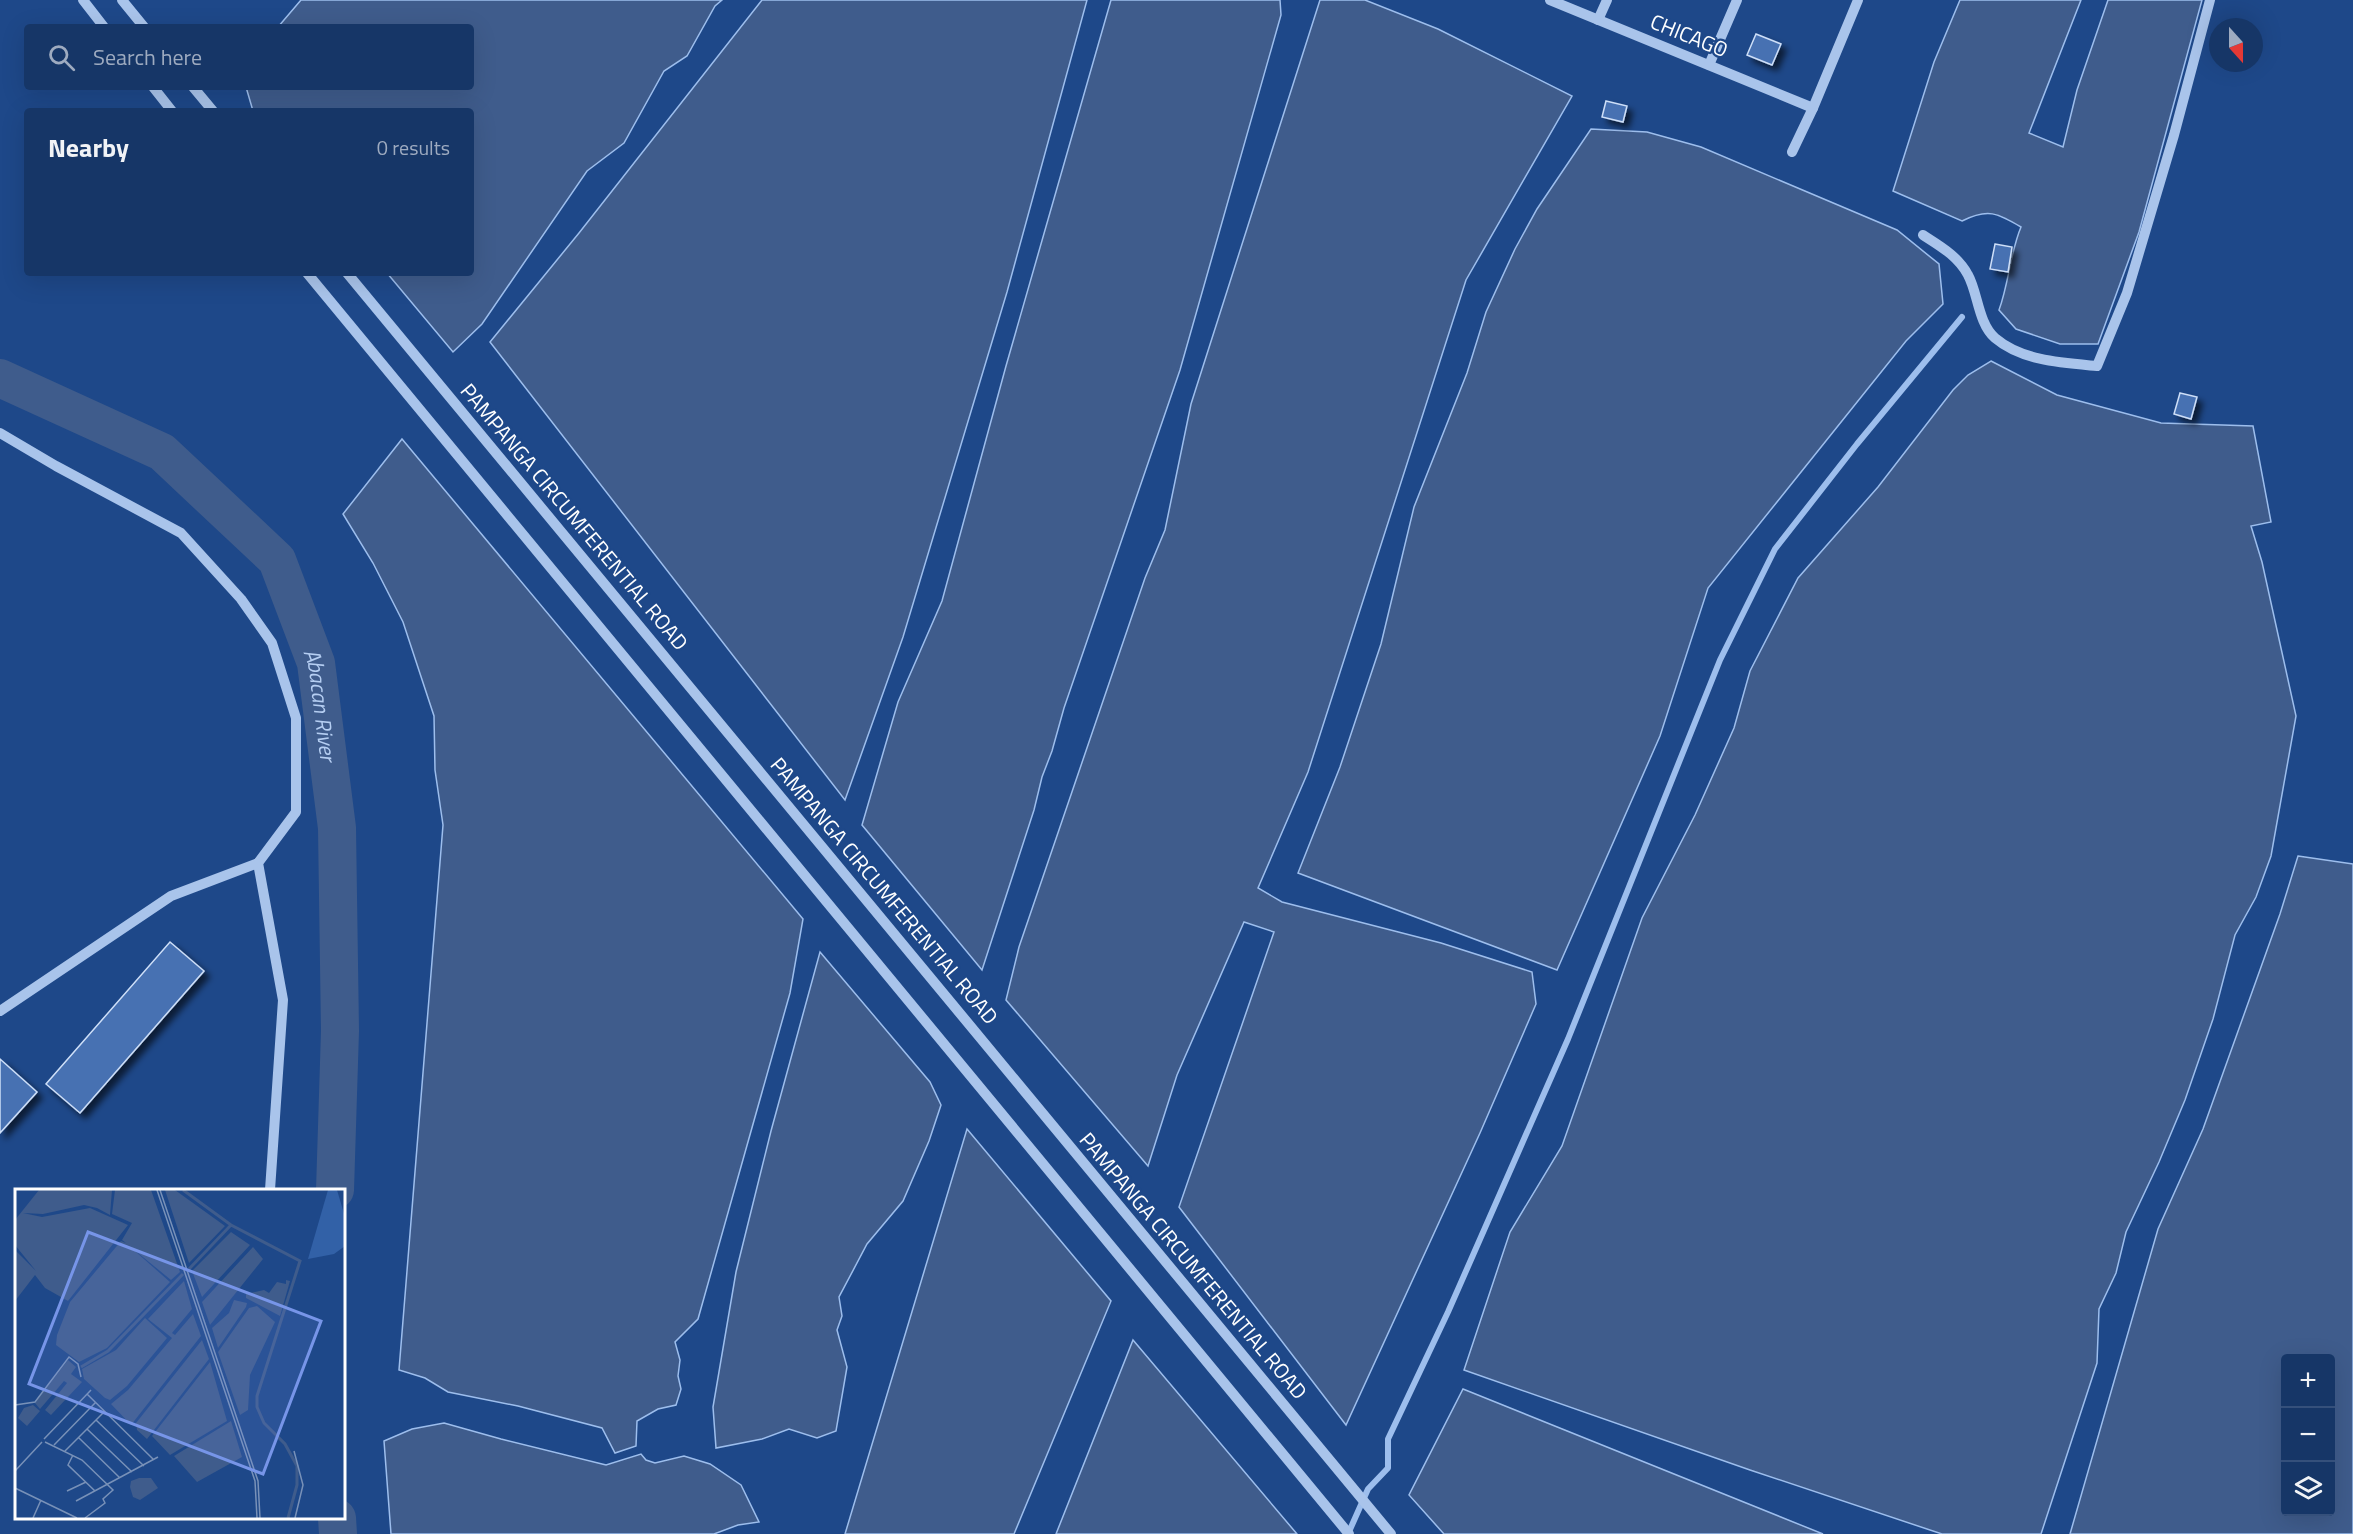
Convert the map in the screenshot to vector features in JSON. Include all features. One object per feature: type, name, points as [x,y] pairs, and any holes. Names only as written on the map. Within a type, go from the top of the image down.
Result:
[{"type":"street","points":[[83,0],[102,24]]},
{"type":"street","points":[[122,0],[142,24]]},
{"type":"street","name":"CHICAGO","points":[[1550,0],[1813,108]]},
{"type":"street","points":[[1598,20],[1607,0]]},
{"type":"street","points":[[1709,65],[1737,0]]},
{"type":"street","points":[[1792,152],[1858,0]]},
{"type":"street","points":[[1923,235],[1953,255],[1967,273],[1976,305],[1994,337],[2015,351],[2060,363],[2097,366],[2127,293],[2174,135],[2210,0]]},
{"type":"street","points":[[155,90],[170,108]]},
{"type":"street","points":[[196,90],[210,108]]},
{"type":"street","points":[[309,276],[1349,1534]]},
{"type":"street","name":"PAMPANGA CIRCUMFERENTIAL ROAD","points":[[349,276],[1391,1534]]},
{"type":"street","points":[[0,433],[56,466],[181,533],[241,599],[272,643],[296,718],[296,812],[258,863],[171,896],[0,1011]]},
{"type":"street","points":[[258,863],[283,1000],[270,1189]]},
{"type":"water","points":[[301,0],[722,0],[715,6],[687,56],[664,71],[624,143],[587,171],[482,324],[453,352],[390,276],[474,276],[474,108],[252,108],[247,90],[474,90],[474,24],[281,24]]},
{"type":"water","points":[[762,0],[1087,0],[1007,292],[903,637],[845,800],[490,342],[579,233]]},
{"type":"water","points":[[1111,0],[1280,0],[1281,15],[1180,370],[1064,708],[1034,810],[982,970],[862,825],[898,702],[942,601],[1006,366]]},
{"type":"water","points":[[1320,0],[1365,0],[1438,29],[1572,96],[1466,280],[1308,772],[1258,888],[1282,902],[1441,943],[1532,972],[1536,1004],[1480,1133],[1346,1425],[1179,1207],[1274,932],[1244,922],[1177,1075],[1148,1166],[1006,1000],[1019,947],[1145,578],[1165,530],[1191,404]]},
{"type":"water","points":[[1960,0],[2081,0],[2029,133],[2063,147],[2077,90],[2108,0],[2202,0],[2139,232],[2098,344],[2060,344],[2016,329],[1999,310],[2021,227],[2005,218],[1986,213],[1962,221],[1893,191],[1934,62]]},
{"type":"water","points":[[1591,129],[1647,132],[1701,147],[1897,230],[1939,264],[1943,304],[1906,341],[1708,588],[1660,736],[1557,970],[1298,873],[1340,767],[1381,644],[1414,507],[1467,373],[1486,312],[1515,249],[1537,209]]},
{"type":"water","points":[[1991,361],[2057,395],[2161,423],[2253,426],[2271,522],[2251,526],[2262,562],[2296,716],[2271,856],[2256,897],[2235,935],[2213,1019],[2185,1100],[2126,1232],[2116,1273],[2099,1309],[2097,1363],[2041,1534],[1942,1534],[1464,1370],[1510,1232],[1562,1146],[1642,918],[1695,815],[1734,728],[1750,671],[1798,578],[1878,487],[1953,390],[1968,375]]},
{"type":"water","points":[[402,439],[803,919],[790,993],[698,1319],[675,1342],[680,1360],[678,1376],[681,1389],[676,1405],[658,1409],[637,1421],[636,1446],[615,1453],[602,1428],[518,1406],[448,1392],[425,1378],[399,1370],[443,825],[435,770],[434,716],[403,622],[373,563],[343,514]]},
{"type":"water","points":[[2298,856],[2353,864],[2353,1534],[2070,1534],[2158,1229],[2203,1129],[2280,914]]},
{"type":"water","points":[[820,952],[930,1082],[941,1105],[929,1141],[903,1201],[867,1244],[839,1297],[842,1316],[837,1330],[847,1367],[836,1431],[817,1438],[789,1429],[762,1439],[716,1448],[713,1407],[736,1272],[771,1131]]},
{"type":"water","points":[[967,1129],[1111,1301],[1014,1534],[845,1534]]},
{"type":"water","points":[[1133,1340],[1297,1534],[1056,1534]]},
{"type":"water","points":[[1463,1389],[1823,1534],[1444,1534],[1409,1495]]},
{"type":"water","points":[[444,1423],[606,1465],[641,1454],[646,1460],[655,1463],[684,1456],[710,1464],[741,1485],[759,1522],[738,1525],[714,1534],[391,1534],[384,1441],[412,1429]]},
{"type":"building","points":[[1756,34],[1781,44],[1772,65],[1747,55]]},
{"type":"building","points":[[1606,101],[1627,106],[1623,122],[1602,117]]},
{"type":"building","points":[[1995,244],[2012,247],[2008,272],[1990,269]]},
{"type":"building","points":[[2180,393],[2197,397],[2191,419],[2174,414]]},
{"type":"building","points":[[170,942],[204,971],[80,1113],[46,1084]]},
{"type":"building","points":[[0,1059],[37,1092],[0,1133]]},
{"type":"waterway","points":[[1348,1534],[1368,1489],[1388,1468],[1388,1439],[1448,1312],[1568,1039],[1720,660],[1775,549],[1857,444],[1962,317]]},
{"type":"waterway","name":"Abacan River","points":[[0,378],[162,452],[277,560],[316,663],[337,828],[340,1031],[335,1189]]},
{"type":"waterway","name":"Abacan River","points":[[337,1519],[338,1534]]}]
